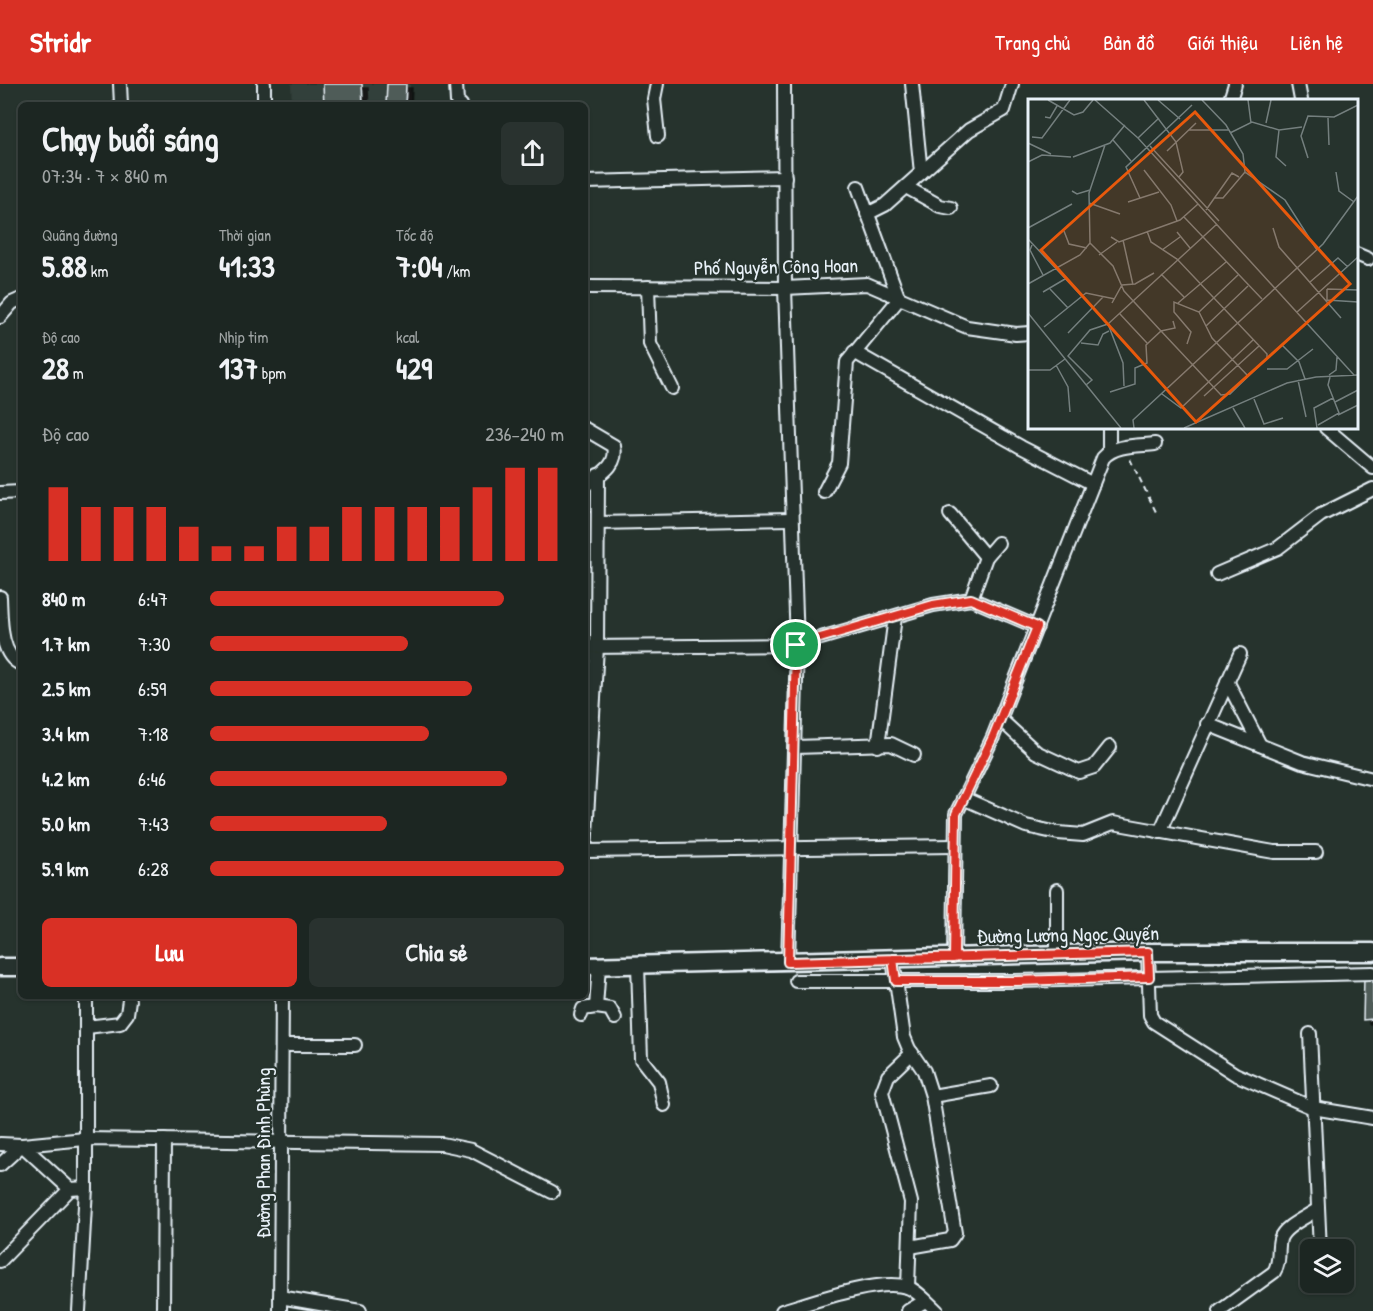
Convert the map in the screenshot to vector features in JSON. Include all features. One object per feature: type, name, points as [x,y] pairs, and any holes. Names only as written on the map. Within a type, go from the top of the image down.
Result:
[{"type":"main road","name":"Đường Lương Ngọc Quyến","points":[[592,966],[1148,952],[1373,952]]},
{"type":"main road","points":[[0,967],[18,967]]},
{"type":"street","points":[[120,84],[120,102]]},
{"type":"street","points":[[264,84],[264,102]]},
{"type":"street","points":[[456,84],[458,102]]},
{"type":"street","points":[[657,84],[654,99],[658,136]]},
{"type":"street","points":[[784,84],[785,288],[796,645],[793,849],[788,962]]},
{"type":"street","points":[[912,84],[921,172]]},
{"type":"street","points":[[867,214],[885,205],[969,130],[1004,110],[1012,84]]},
{"type":"street","points":[[1230,99],[1235,84]]},
{"type":"street","points":[[1298,84],[1301,99]]},
{"type":"street","points":[[588,182],[785,177]]},
{"type":"street","points":[[824,492],[839,463],[845,367],[854,352],[899,299],[858,187]]},
{"type":"street","points":[[906,187],[940,206],[951,208]]},
{"type":"street","name":"Phố Nguyễn Công Hoan","points":[[588,287],[785,288],[867,284],[967,327],[1016,334],[1028,333]]},
{"type":"street","points":[[648,287],[651,344],[672,388]]},
{"type":"street","points":[[0,317],[12,303],[18,300]]},
{"type":"street","points":[[854,352],[1021,447],[1093,484]]},
{"type":"street","points":[[1109,429],[1115,449]]},
{"type":"street","points":[[1327,429],[1373,468]]},
{"type":"street","points":[[588,431],[614,446],[616,454],[613,463],[588,483]]},
{"type":"street","points":[[954,958],[956,814],[1000,719],[1103,458],[1115,449],[1155,444]]},
{"type":"street","points":[[588,749],[598,475]]},
{"type":"street","points":[[1217,574],[1278,548],[1321,516],[1373,489]]},
{"type":"street","points":[[0,493],[18,492]]},
{"type":"street","points":[[950,514],[986,557]]},
{"type":"street","points":[[598,523],[792,519]]},
{"type":"street","points":[[971,599],[986,557],[998,543]]},
{"type":"street","points":[[0,597],[2,648],[6,657],[18,663]]},
{"type":"street","points":[[591,647],[796,645],[933,605],[971,599],[1037,627]]},
{"type":"street","points":[[878,746],[895,617]]},
{"type":"street","points":[[1160,832],[1239,654]]},
{"type":"street","points":[[1227,681],[1260,745]]},
{"type":"street","points":[[1000,719],[1036,753],[1079,771],[1094,767],[1110,747]]},
{"type":"street","points":[[1208,724],[1302,762],[1373,779]]},
{"type":"street","points":[[795,747],[896,745],[914,755]]},
{"type":"street","points":[[963,798],[1026,826],[1058,833],[1083,835],[1113,823],[1274,852],[1316,852]]},
{"type":"street","points":[[588,851],[954,846]]},
{"type":"street","points":[[1057,890],[1057,955]]},
{"type":"street","points":[[1148,952],[1150,1015],[1154,1022],[1235,1074],[1313,1108],[1373,1118]]},
{"type":"street","points":[[893,959],[904,1037],[924,1071],[932,1096],[955,1233],[950,1240],[910,1247]]},
{"type":"street","points":[[638,965],[641,1059],[659,1082],[664,1105]]},
{"type":"street","points":[[592,966],[596,1006]]},
{"type":"street","points":[[796,981],[1017,981],[1373,973]]},
{"type":"street","points":[[79,1311],[86,1188],[86,999]]},
{"type":"street","name":"Đường Phan Đình Phùng","points":[[280,1311],[282,999]]},
{"type":"street","points":[[87,1027],[120,1023],[127,1014],[129,1000]]},
{"type":"street","points":[[581,1015],[583,1009],[596,1006],[613,1011],[615,1018]]},
{"type":"street","points":[[1310,1034],[1319,1239]]},
{"type":"street","points":[[282,1045],[356,1044]]},
{"type":"street","points":[[908,1287],[911,1202],[882,1092],[888,1076],[912,1053]]},
{"type":"street","points":[[932,1096],[992,1086]]},
{"type":"street","points":[[0,1144],[22,1145],[85,1139],[442,1144],[471,1150],[552,1192]]},
{"type":"street","points":[[163,1311],[164,1140]]},
{"type":"street","points":[[0,1165],[22,1145]]},
{"type":"street","points":[[22,1145],[70,1189]]},
{"type":"street","points":[[0,1261],[70,1189],[86,1188]]},
{"type":"street","points":[[1220,1311],[1274,1272],[1279,1264],[1280,1239],[1284,1232],[1318,1209]]},
{"type":"street","points":[[782,1311],[829,1296],[878,1287],[908,1287],[937,1311]]},
{"type":"street","points":[[280,1296],[360,1311]]},
{"type":"street","points":[[908,1311],[925,1301]]},
{"type":"path","points":[[1115,449],[1134,464],[1156,514]]},
{"type":"shaded area","points":[[291,84],[410,84],[410,102],[292,102]]},
{"type":"building","points":[[323,84],[362,84],[363,102],[324,102]]},
{"type":"building","points":[[387,84],[406,84],[405,102],[386,102]]},
{"type":"building","points":[[1364,977],[1373,977],[1373,1019],[1363,1020]]},
{"type":"route","points":[[796,645],[793,849],[788,962],[893,959],[954,958],[1148,952],[1149,977],[1017,981],[896,981],[893,959],[954,958],[956,814],[993,737],[1037,627],[978,600],[971,599],[933,605],[796,645]]}]
